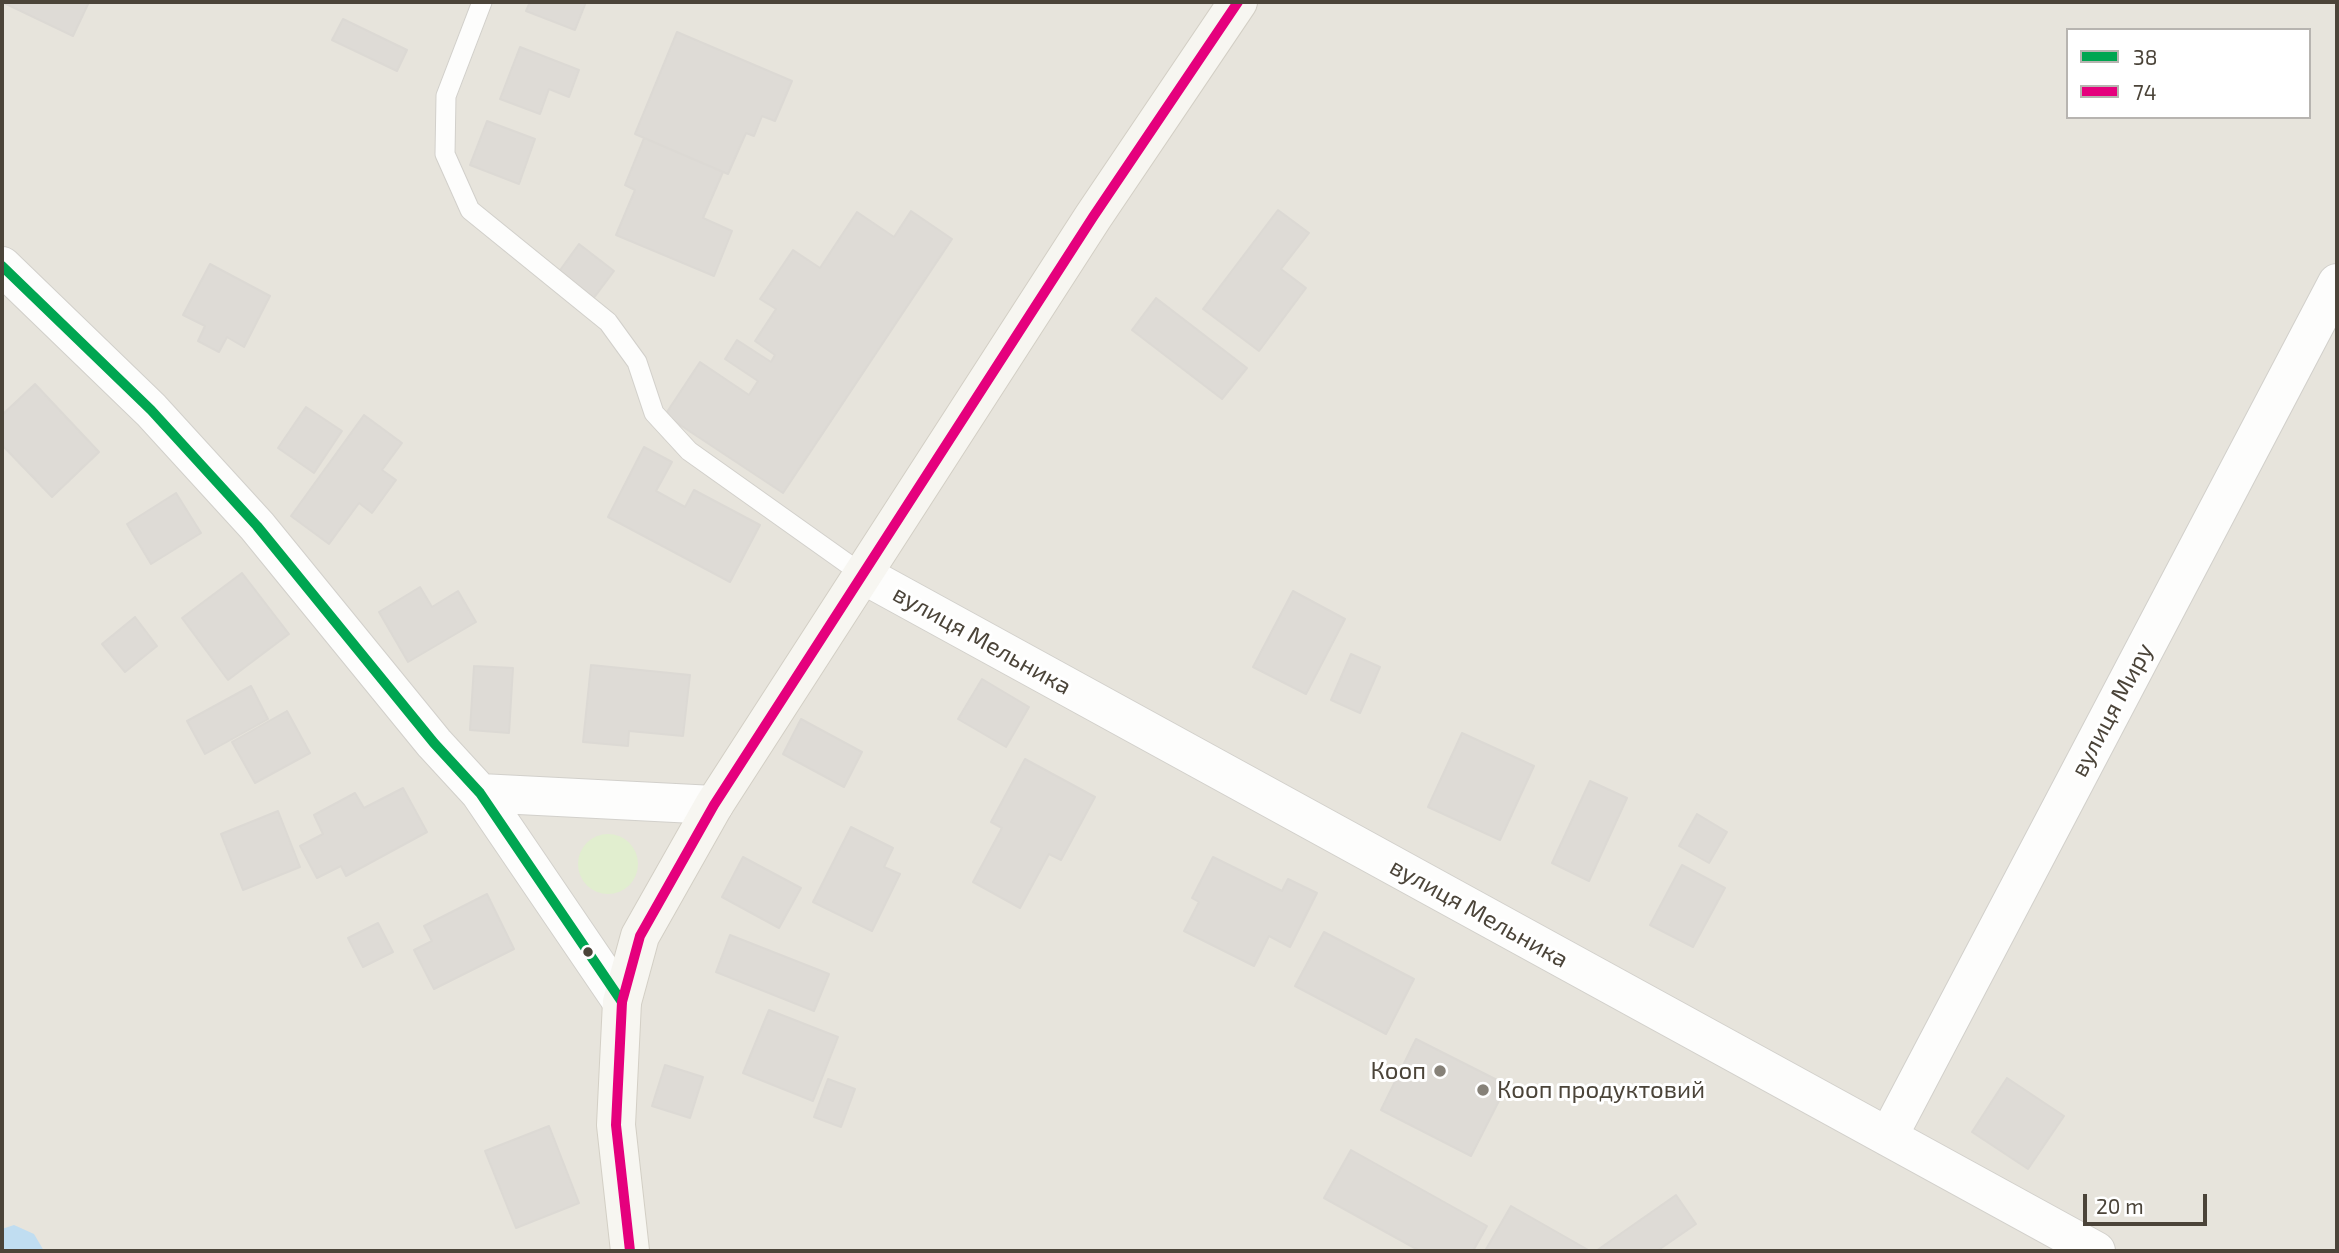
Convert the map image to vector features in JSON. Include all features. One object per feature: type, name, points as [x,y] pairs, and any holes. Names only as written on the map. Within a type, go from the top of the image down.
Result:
[{"type":"street","points":[[630,1251],[616,1125],[622,1002],[640,936],[714,804],[1093,217],[1238,2]]},
{"type":"street","points":[[2,266],[151,410],[257,526],[434,743],[480,793],[622,1002]]},
{"type":"street","name":"вулиця Миру","points":[[1888,1137],[2337,283]]},
{"type":"street","name":"вулиця Мельника","points":[[862,574],[2095,1251]]},
{"type":"street","points":[[480,793],[714,804]]},
{"type":"lane","points":[[482,2],[446,96],[445,154],[470,210],[608,322],[637,362],[654,413],[689,451],[862,574]]},
{"type":"shaded area","points":[[2,2],[2337,2],[2337,1251],[2,1251]]},
{"type":"green space","points":[[602,834],[614,834],[633,847],[638,864],[636,876],[625,889],[614,894],[602,894],[583,881],[578,870],[578,858],[591,839]]},
{"type":"water","points":[[14,1225],[34,1234],[44,1251],[2,1251],[2,1229]]},
{"type":"building","points":[[2,2],[89,2],[73,36]]},
{"type":"building","points":[[530,2],[586,2],[575,30],[526,11]]},
{"type":"building","points":[[343,19],[407,50],[397,71],[332,40]]},
{"type":"building","points":[[677,32],[792,81],[775,121],[762,116],[754,136],[746,133],[728,174],[635,134]]},
{"type":"building","points":[[520,47],[579,70],[569,97],[549,89],[540,114],[500,99]]},
{"type":"building","points":[[487,121],[535,139],[519,184],[470,165]]},
{"type":"building","points":[[644,138],[723,172],[703,218],[732,231],[714,276],[616,235],[635,190],[625,185]]},
{"type":"building","points":[[1278,210],[1309,233],[1281,269],[1306,288],[1259,351],[1203,309]]},
{"type":"building","points":[[911,211],[952,239],[783,493],[665,415],[700,362],[749,395],[758,381],[725,359],[737,340],[771,362],[775,355],[755,341],[776,309],[760,299],[793,250],[820,268],[857,212],[894,237]]},
{"type":"building","points":[[579,244],[614,271],[593,299],[558,273]]},
{"type":"building","points":[[210,264],[270,296],[244,347],[227,337],[219,352],[198,341],[205,326],[183,315]]},
{"type":"building","points":[[1156,298],[1247,368],[1222,399],[1132,330]]},
{"type":"building","points":[[35,384],[99,452],[52,497],[2,445],[2,415]]},
{"type":"building","points":[[306,407],[342,431],[314,473],[278,448]]},
{"type":"building","points":[[364,415],[402,443],[382,470],[396,480],[372,513],[359,503],[329,544],[291,516]]},
{"type":"building","points":[[644,447],[672,462],[656,491],[685,507],[694,490],[760,525],[730,582],[608,517]]},
{"type":"building","points":[[176,493],[201,533],[151,564],[127,524]]},
{"type":"building","points":[[242,573],[289,634],[228,680],[182,618]]},
{"type":"building","points":[[420,587],[432,607],[458,591],[476,622],[408,662],[379,612]]},
{"type":"building","points":[[1293,591],[1345,619],[1306,694],[1253,667]]},
{"type":"building","points":[[135,617],[157,646],[125,672],[102,644]]},
{"type":"building","points":[[1351,654],[1380,667],[1360,713],[1331,700]]},
{"type":"building","points":[[591,665],[690,675],[683,736],[629,731],[628,746],[583,742]]},
{"type":"building","points":[[474,666],[513,668],[509,733],[470,730]]},
{"type":"building","points":[[982,679],[1029,707],[1006,747],[958,719]]},
{"type":"building","points":[[251,686],[268,719],[205,754],[187,721]]},
{"type":"building","points":[[287,711],[310,753],[255,783],[232,742]]},
{"type":"building","points":[[801,719],[862,752],[844,787],[783,754]]},
{"type":"building","points":[[1462,733],[1534,766],[1500,840],[1428,807]]},
{"type":"building","points":[[1025,759],[1095,797],[1061,860],[1049,854],[1020,908],[973,882],[1002,828],[991,822]]},
{"type":"building","points":[[1590,781],[1627,798],[1589,881],[1552,863]]},
{"type":"building","points":[[403,788],[427,832],[346,876],[341,866],[317,878],[300,846],[323,834],[314,815],[355,793],[364,808]]},
{"type":"building","points":[[278,811],[300,867],[243,890],[221,834]]},
{"type":"building","points":[[1697,814],[1727,832],[1709,863],[1679,846]]},
{"type":"building","points":[[851,827],[893,848],[884,867],[900,874],[872,931],[813,902]]},
{"type":"building","points":[[743,857],[801,888],[779,928],[722,897]]},
{"type":"building","points":[[1213,857],[1282,891],[1288,879],[1317,893],[1290,947],[1269,936],[1254,966],[1184,931],[1199,902],[1192,898]]},
{"type":"building","points":[[1682,865],[1725,888],[1693,947],[1650,925]]},
{"type":"building","points":[[487,894],[514,949],[434,989],[414,950],[432,941],[424,926]]},
{"type":"building","points":[[378,923],[393,952],[363,967],[348,938]]},
{"type":"building","points":[[1324,932],[1414,979],[1386,1034],[1295,986]]},
{"type":"building","points":[[730,935],[829,974],[814,1011],[716,972]]},
{"type":"building","points":[[769,1010],[838,1037],[813,1101],[743,1073]]},
{"type":"building","points":[[1416,1039],[1507,1085],[1471,1156],[1381,1110]]},
{"type":"building","points":[[665,1065],[703,1077],[690,1118],[652,1106]]},
{"type":"building","points":[[2007,1078],[2064,1116],[2028,1169],[1972,1132]]},
{"type":"building","points":[[828,1079],[855,1089],[841,1127],[814,1117]]},
{"type":"building","points":[[549,1126],[579,1203],[516,1228],[485,1151]]},
{"type":"building","points":[[1351,1150],[1487,1226],[1473,1251],[1420,1251],[1324,1198]]},
{"type":"building","points":[[1676,1195],[1696,1224],[1657,1251],[1596,1251]]},
{"type":"building","points":[[1511,1206],[1590,1251],[1485,1251]]},
{"type":"transit line","name":"74","points":[[630,1251],[616,1125],[622,1002],[640,936],[714,805],[1093,217],[1238,2]]},
{"type":"transit line","name":"38","points":[[2,266],[151,410],[257,526],[434,743],[480,793],[622,1002]]},
{"type":"place","name":"Кооп","points":[[1440,1071]]},
{"type":"place","name":"Кооп продуктовий","points":[[1483,1090]]}]
